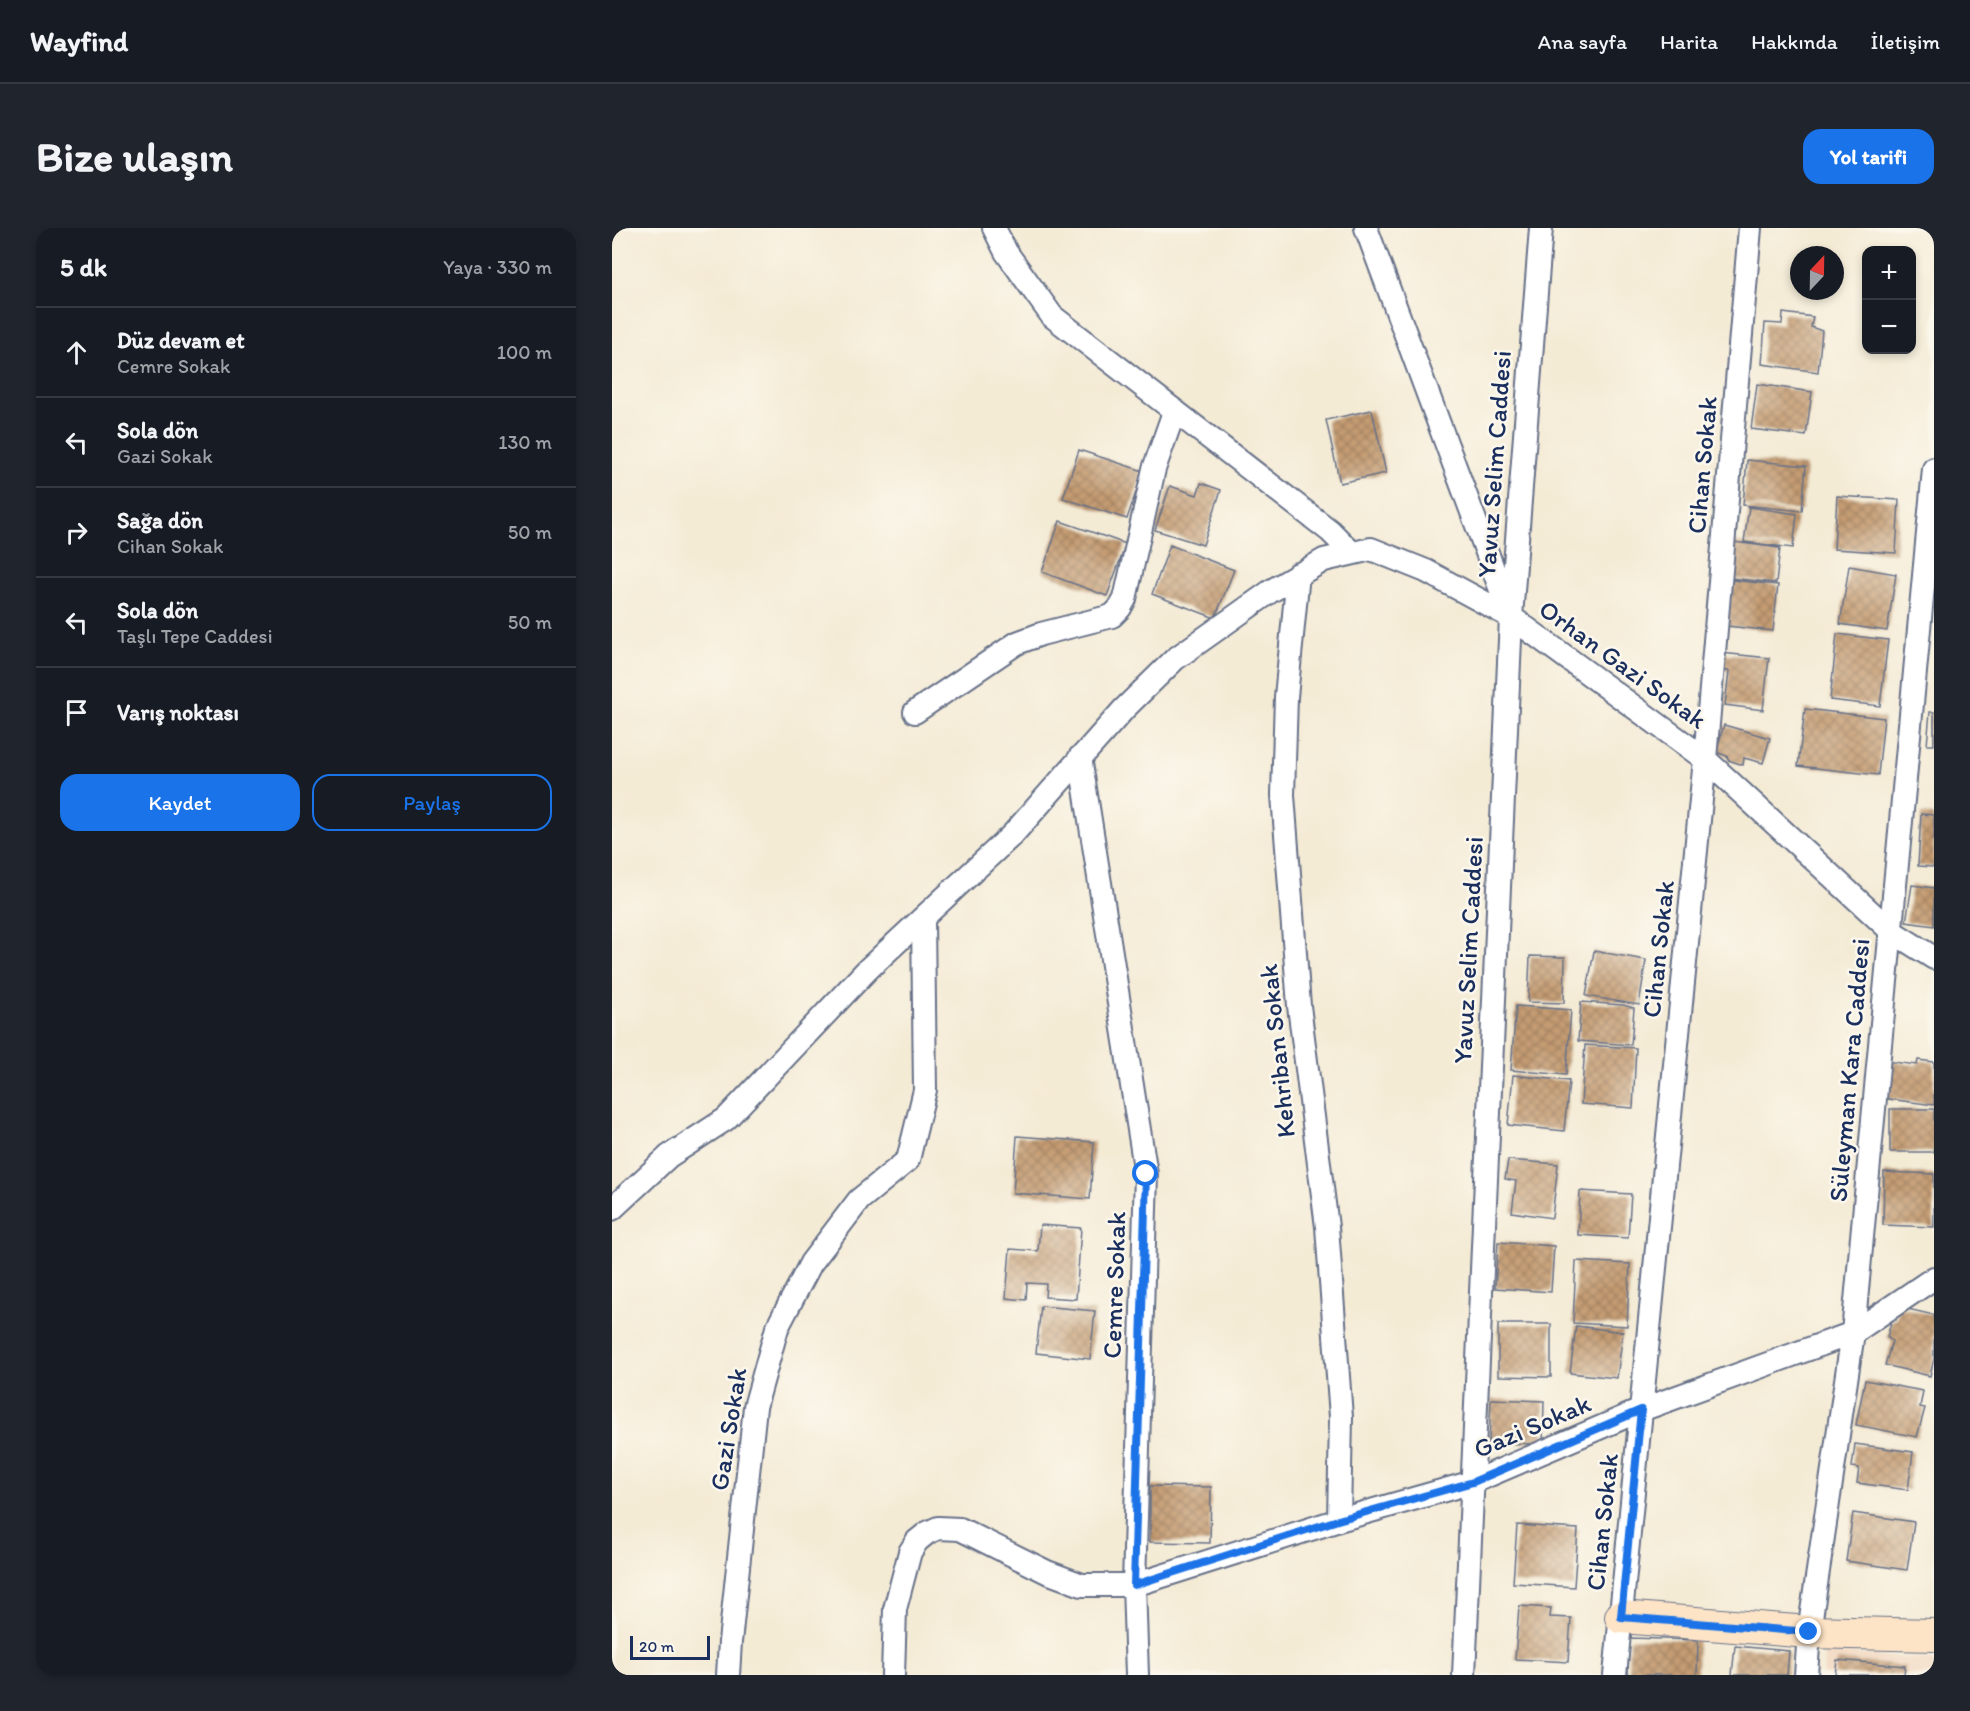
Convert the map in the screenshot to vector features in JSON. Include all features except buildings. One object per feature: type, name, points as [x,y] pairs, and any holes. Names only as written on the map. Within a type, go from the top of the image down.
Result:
[{"type":"street","points":[[994,228],[1006,252],[1052,316],[1330,531],[1352,553]]},
{"type":"street","name":"Orhan Gazi Sokak","points":[[1366,228],[1511,617],[1705,759],[1891,931],[1934,958]]},
{"type":"street","name":"Yavuz Selim Caddesi","points":[[1464,1675],[1511,617],[1541,228]]},
{"type":"street","name":"Cihan Sokak","points":[[1615,1675],[1705,759],[1750,228]]},
{"type":"street","points":[[915,712],[1017,643],[1041,634],[1112,615],[1120,608],[1125,598],[1154,469],[1174,412]]},
{"type":"street","name":"Süleyman Kara Caddesi","points":[[1806,1675],[1809,1632],[1853,1333],[1934,468]]},
{"type":"street","points":[[612,1209],[669,1156],[726,1119],[867,970],[1013,834],[1124,708],[1175,659],[1271,591],[1324,560],[1371,549],[1426,571],[1511,617]]},
{"type":"street","name":"Kehriban Sokak","points":[[1298,574],[1286,697],[1283,795],[1299,1006],[1327,1227],[1341,1417],[1338,1520]]},
{"type":"street","name":"Cemre Sokak","points":[[1080,757],[1146,1174],[1134,1585],[1137,1675]]},
{"type":"street","name":"Gazi Sokak","points":[[728,1675],[755,1407],[777,1328],[811,1263],[859,1200],[908,1160],[925,1090],[922,919]]},
{"type":"street","name":"Gazi Sokak","points":[[893,1675],[895,1609],[909,1552],[917,1541],[927,1533],[939,1528],[960,1529],[1025,1562],[1082,1585],[1134,1585],[1338,1520],[1473,1482],[1641,1410],[1853,1333],[1934,1278]]},
{"type":"street","points":[[1621,1617],[1809,1632],[1934,1635]]},
{"type":"shaded area","points":[[1824,1652],[1934,1660],[1934,1675],[1823,1675]]},
{"type":"route","points":[[1146,1174],[1134,1585],[1338,1520],[1473,1482],[1641,1410],[1621,1617],[1809,1632]]}]
